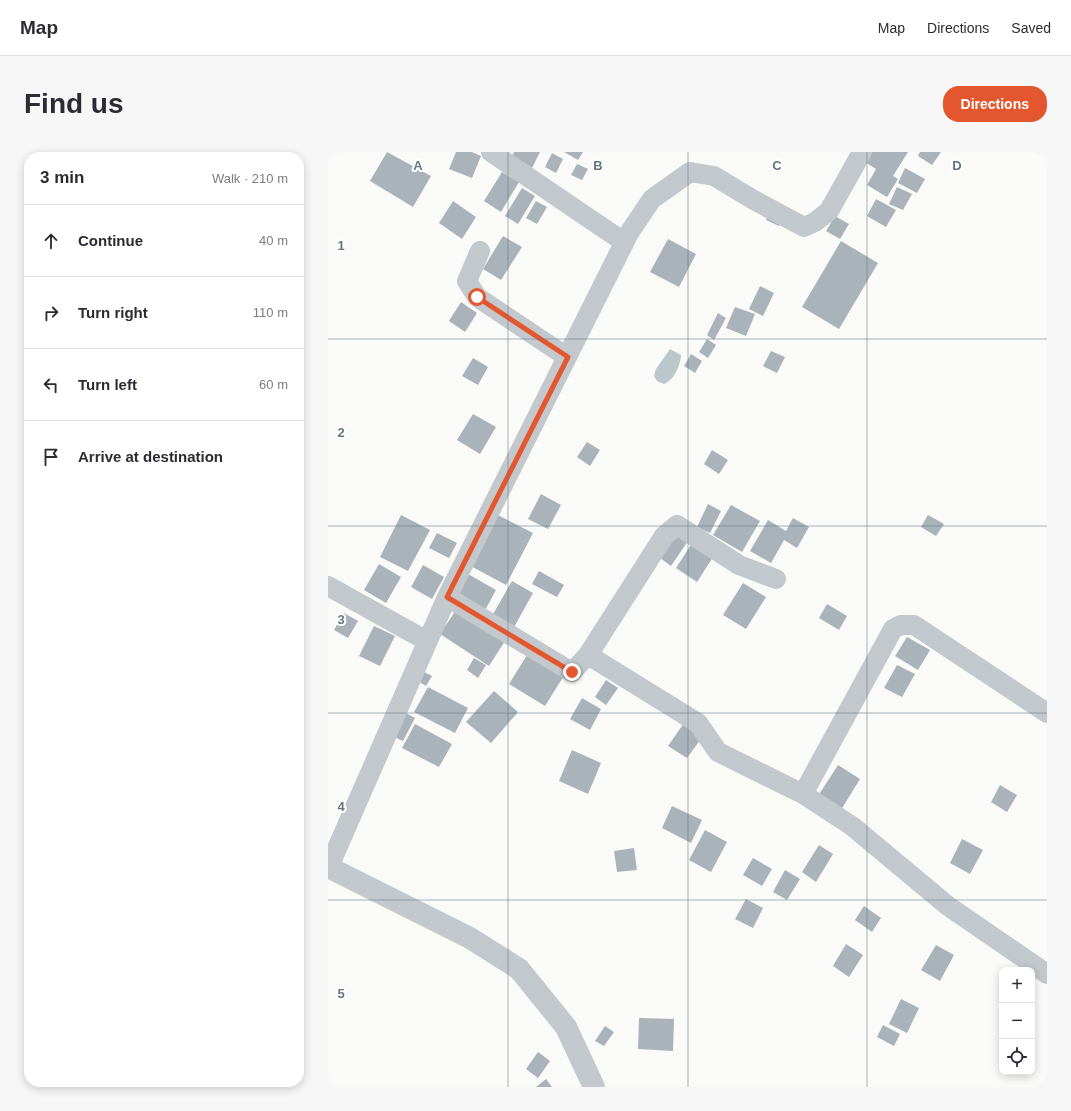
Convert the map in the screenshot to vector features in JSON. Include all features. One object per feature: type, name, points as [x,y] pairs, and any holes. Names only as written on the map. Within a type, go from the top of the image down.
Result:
[{"type":"street","points":[[491,152],[624,242]]},
{"type":"street","points":[[594,1087],[566,1027],[519,970],[470,938],[328,867],[447,597],[624,242],[652,199],[690,172],[714,176],[752,200],[804,227],[815,222],[829,211],[862,152]]},
{"type":"street","points":[[480,251],[467,281],[477,297],[568,357]]},
{"type":"street","points":[[447,597],[572,672],[588,655],[664,536],[677,525],[739,565],[776,580]]},
{"type":"street","points":[[328,586],[427,641]]},
{"type":"street","points":[[803,794],[893,629],[901,625],[914,625],[1047,713]]},
{"type":"street","points":[[588,655],[698,723],[718,752],[803,794],[852,826],[948,906],[1047,974]]},
{"type":"shaded area","points":[[670,349],[681,355],[681,359],[673,376],[664,384],[657,381],[654,376],[656,369]]},
{"type":"building","points":[[387,152],[431,176],[413,207],[370,181]]},
{"type":"building","points":[[456,152],[472,152],[481,156],[472,178],[449,169]]},
{"type":"building","points":[[514,152],[540,152],[532,168],[512,156]]},
{"type":"building","points":[[564,152],[583,152],[578,160]]},
{"type":"building","points":[[871,152],[908,152],[893,176],[898,179],[887,197],[867,185],[876,169],[865,162]]},
{"type":"building","points":[[920,152],[941,152],[932,165],[918,156]]},
{"type":"building","points":[[552,153],[563,159],[556,173],[545,167]]},
{"type":"building","points":[[577,164],[588,169],[582,180],[571,175]]},
{"type":"building","points":[[905,168],[925,179],[917,193],[898,183]]},
{"type":"building","points":[[502,172],[519,182],[501,212],[484,201]]},
{"type":"building","points":[[897,187],[912,194],[903,210],[889,204]]},
{"type":"building","points":[[522,188],[535,196],[518,224],[505,216]]},
{"type":"building","points":[[876,199],[896,210],[886,227],[867,216]]},
{"type":"building","points":[[453,201],[476,217],[462,239],[439,223]]},
{"type":"building","points":[[536,201],[547,207],[537,224],[526,218]]},
{"type":"building","points":[[770,213],[783,219],[779,226],[766,220]]},
{"type":"building","points":[[835,216],[849,224],[840,239],[826,231]]},
{"type":"building","points":[[503,236],[522,247],[501,280],[483,269]]},
{"type":"building","points":[[668,239],[696,254],[679,287],[650,272]]},
{"type":"building","points":[[841,241],[878,263],[839,329],[802,307]]},
{"type":"building","points":[[760,286],[774,293],[763,316],[749,309]]},
{"type":"building","points":[[461,302],[477,313],[465,332],[449,321]]},
{"type":"building","points":[[735,307],[755,314],[746,336],[726,328]]},
{"type":"building","points":[[718,313],[726,318],[714,340],[707,335]]},
{"type":"building","points":[[707,339],[716,345],[708,358],[699,352]]},
{"type":"building","points":[[771,351],[785,357],[777,373],[763,366]]},
{"type":"building","points":[[691,354],[702,361],[695,373],[684,366]]},
{"type":"building","points":[[473,358],[488,367],[478,385],[462,376]]},
{"type":"building","points":[[473,414],[496,427],[480,454],[457,440]]},
{"type":"building","points":[[587,442],[600,450],[590,466],[577,457]]},
{"type":"building","points":[[712,450],[728,460],[719,474],[704,464]]},
{"type":"building","points":[[541,494],[561,505],[548,529],[528,519]]},
{"type":"building","points":[[708,504],[721,511],[710,533],[697,527]]},
{"type":"building","points":[[731,505],[760,521],[742,552],[713,535]]},
{"type":"building","points":[[494,513],[533,533],[506,585],[467,564]]},
{"type":"building","points":[[401,515],[430,530],[408,571],[380,557]]},
{"type":"building","points":[[928,515],[944,524],[936,536],[921,527]]},
{"type":"building","points":[[793,518],[809,527],[797,548],[784,540],[771,563],[750,551],[768,520],[786,531]]},
{"type":"building","points":[[673,531],[688,541],[671,566],[656,555]]},
{"type":"building","points":[[437,533],[457,543],[449,558],[429,548]]},
{"type":"building","points":[[694,540],[715,554],[697,582],[676,568]]},
{"type":"building","points":[[379,564],[401,577],[386,603],[364,590]]},
{"type":"building","points":[[423,565],[444,577],[432,599],[411,587]]},
{"type":"building","points":[[539,571],[564,585],[557,597],[532,584]]},
{"type":"building","points":[[468,574],[496,590],[483,614],[455,599]]},
{"type":"building","points":[[512,581],[533,593],[513,629],[492,616]]},
{"type":"building","points":[[743,583],[766,597],[746,629],[723,615]]},
{"type":"building","points":[[827,604],[847,616],[839,630],[819,618]]},
{"type":"building","points":[[456,610],[505,641],[489,666],[440,634]]},
{"type":"building","points":[[344,613],[358,621],[348,638],[334,630]]},
{"type":"building","points":[[374,626],[395,636],[380,666],[359,656]]},
{"type":"building","points":[[907,637],[930,650],[918,670],[895,656]]},
{"type":"building","points":[[529,652],[565,674],[545,706],[509,684]]},
{"type":"building","points":[[474,658],[486,665],[478,678],[467,670]]},
{"type":"building","points":[[897,665],[915,674],[902,697],[884,688]]},
{"type":"building","points":[[422,671],[432,676],[426,686],[416,680]]},
{"type":"building","points":[[606,680],[618,688],[606,705],[595,697]]},
{"type":"building","points":[[428,687],[468,708],[455,733],[414,712]]},
{"type":"building","points":[[494,691],[518,712],[491,743],[466,722]]},
{"type":"building","points":[[582,698],[601,709],[590,730],[570,719]]},
{"type":"building","points":[[400,710],[415,718],[403,741],[388,734]]},
{"type":"building","points":[[684,723],[703,736],[687,758],[668,746]]},
{"type":"building","points":[[415,724],[452,744],[439,767],[402,748]]},
{"type":"building","points":[[572,750],[601,763],[588,794],[559,781]]},
{"type":"building","points":[[838,765],[860,779],[841,810],[818,796]]},
{"type":"building","points":[[1000,785],[1017,795],[1007,812],[991,802]]},
{"type":"building","points":[[672,806],[702,820],[691,843],[662,828]]},
{"type":"building","points":[[705,830],[727,842],[711,872],[689,860]]},
{"type":"building","points":[[962,839],[983,850],[970,874],[950,863]]},
{"type":"building","points":[[819,845],[833,854],[816,882],[802,872]]},
{"type":"building","points":[[634,848],[637,870],[617,872],[614,851]]},
{"type":"building","points":[[753,858],[772,869],[762,886],[743,875]]},
{"type":"building","points":[[785,870],[800,879],[787,900],[773,892]]},
{"type":"building","points":[[746,899],[763,908],[753,928],[735,919]]},
{"type":"building","points":[[864,906],[881,918],[872,932],[855,920]]},
{"type":"building","points":[[846,944],[863,955],[849,977],[833,966]]},
{"type":"building","points":[[936,945],[954,955],[940,981],[921,970]]},
{"type":"building","points":[[901,999],[919,1008],[907,1033],[889,1024]]},
{"type":"building","points":[[639,1018],[674,1019],[673,1051],[638,1049]]},
{"type":"building","points":[[883,1025],[900,1034],[894,1046],[877,1037]]},
{"type":"building","points":[[605,1026],[614,1032],[604,1046],[595,1041]]},
{"type":"building","points":[[538,1052],[550,1061],[538,1078],[526,1069]]},
{"type":"building","points":[[546,1079],[552,1087],[536,1087]]},
{"type":"route","points":[[477,297],[568,357],[447,597],[572,672]]}]
